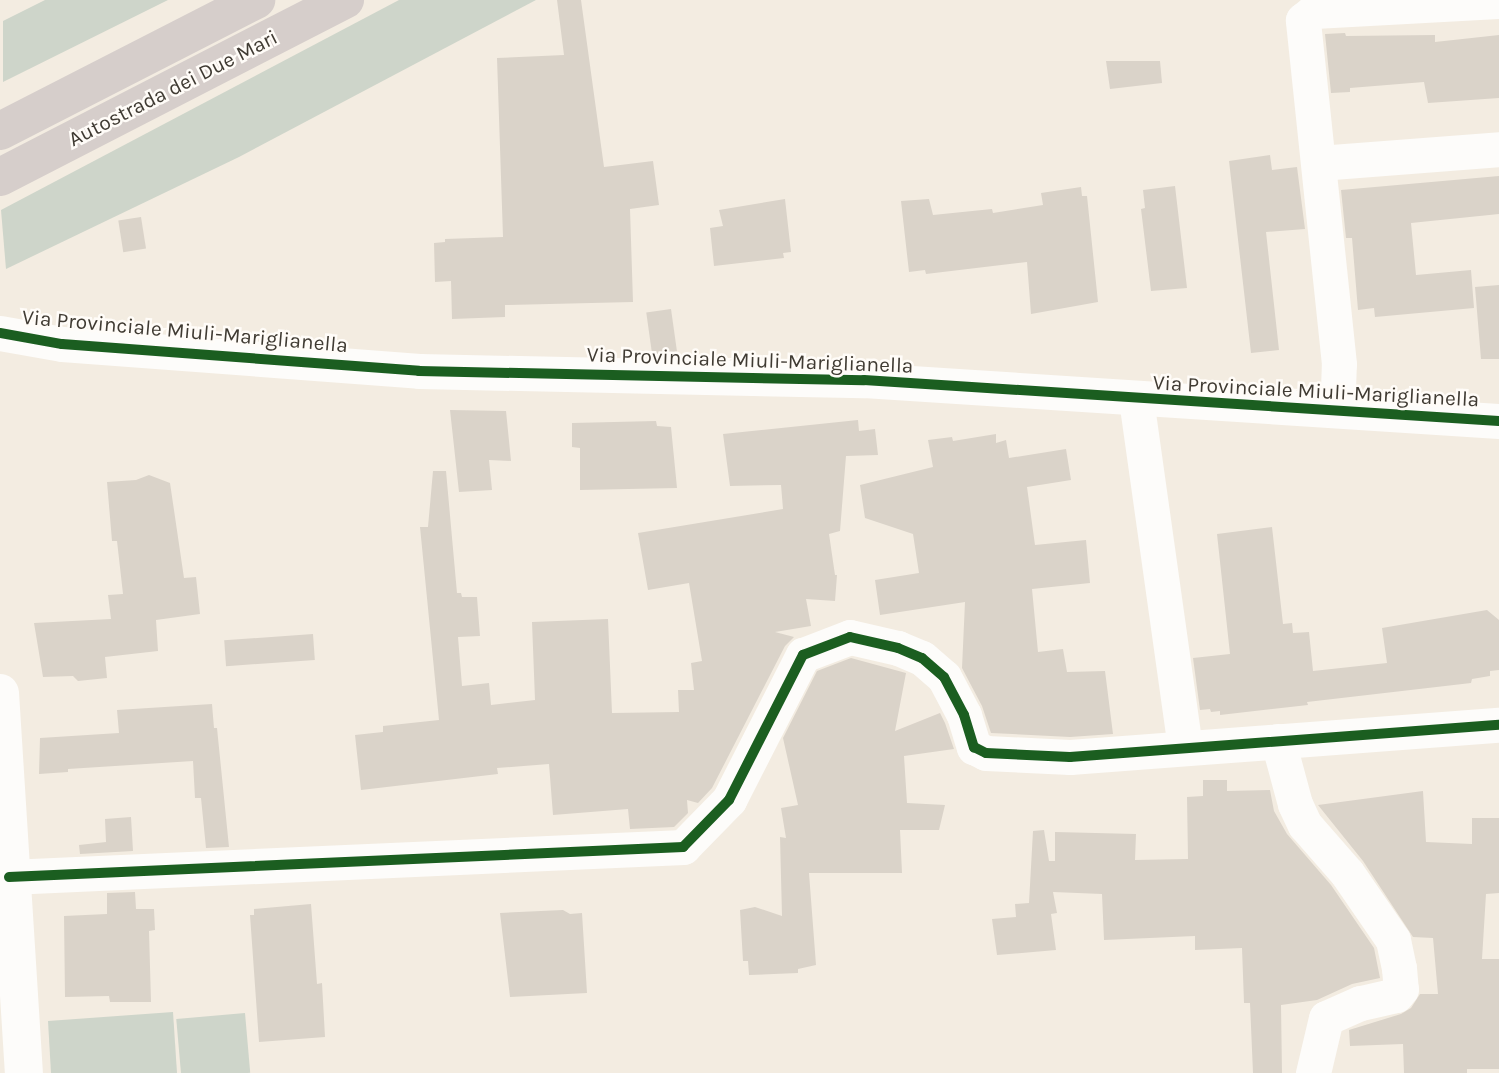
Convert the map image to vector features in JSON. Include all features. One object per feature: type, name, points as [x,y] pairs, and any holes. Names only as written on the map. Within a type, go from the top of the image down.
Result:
[{"type":"highway","name":"Autostrada dei Due Mari","points":[[0,131],[256,0]]},
{"type":"highway","name":"Autostrada dei Due Mari","points":[[0,177],[345,0]]},
{"type":"street","points":[[1331,410],[1338,389],[1339,364],[1303,20],[1314,11],[1499,1]]},
{"type":"street","points":[[1319,163],[1499,149]]},
{"type":"street","name":"Via Provinciale Miuli-Mariglianella","points":[[0,333],[62,344],[419,371],[839,379],[1499,421]]},
{"type":"street","points":[[1136,400],[1185,748]]},
{"type":"street","points":[[9,877],[683,847],[729,800],[803,655],[850,637],[898,648],[922,658],[937,670],[955,694],[974,747],[986,753],[1070,757],[1499,725]]},
{"type":"street","points":[[0,694],[9,877],[11,1022],[24,1073]]},
{"type":"street","points":[[1278,741],[1295,804],[1305,825],[1347,873],[1393,940],[1399,968],[1401,989],[1396,995],[1360,1003],[1326,1018],[1313,1073]]},
{"type":"shaded area","points":[[45,0],[168,0],[3,82],[3,21]]},
{"type":"shaded area","points":[[399,0],[536,0],[239,157],[6,269],[1,210]]},
{"type":"shaded area","points":[[173,1012],[177,1073],[51,1073],[48,1021]]},
{"type":"shaded area","points":[[245,1013],[250,1073],[181,1073],[176,1019]]},
{"type":"building","points":[[557,0],[581,0],[604,167],[653,161],[659,205],[630,209],[633,302],[505,305],[505,317],[452,319],[451,281],[435,282],[434,243],[445,242],[445,239],[503,237],[497,58],[564,55]]},
{"type":"building","points":[[1345,33],[1346,36],[1435,35],[1435,42],[1499,35],[1499,98],[1428,103],[1424,82],[1350,88],[1350,92],[1331,93],[1325,34]]},
{"type":"building","points":[[1106,61],[1160,61],[1162,83],[1110,89]]},
{"type":"building","points":[[1270,155],[1272,170],[1297,167],[1305,229],[1266,232],[1279,350],[1251,353],[1229,161]]},
{"type":"building","points":[[1499,176],[1499,214],[1411,223],[1416,275],[1471,270],[1474,308],[1375,317],[1374,308],[1358,310],[1352,238],[1346,238],[1341,190]]},
{"type":"building","points":[[1175,186],[1187,288],[1151,291],[1141,209],[1145,208],[1143,190]]},
{"type":"building","points":[[1081,187],[1082,196],[1087,196],[1098,302],[1031,314],[1027,262],[926,274],[925,270],[909,272],[901,201],[929,199],[933,215],[992,209],[993,213],[1043,205],[1041,193]]},
{"type":"building","points":[[785,199],[791,252],[783,253],[784,258],[714,266],[710,228],[723,226],[719,210]]},
{"type":"building","points":[[141,217],[146,249],[123,252],[118,221]]},
{"type":"building","points":[[1499,285],[1499,359],[1481,359],[1475,287]]},
{"type":"building","points":[[671,309],[677,352],[652,355],[646,312]]},
{"type":"building","points":[[450,410],[506,411],[511,461],[489,460],[492,490],[459,492]]},
{"type":"building","points":[[858,420],[859,431],[875,429],[878,455],[846,456],[840,531],[829,534],[837,575],[835,601],[806,599],[811,626],[775,632],[794,637],[785,646],[712,788],[698,803],[687,800],[688,813],[674,827],[630,829],[628,809],[553,815],[549,764],[497,768],[498,774],[361,790],[355,735],[383,732],[383,726],[439,720],[420,527],[428,527],[433,471],[446,471],[457,593],[461,593],[462,597],[477,597],[480,636],[458,637],[462,686],[489,683],[491,705],[535,700],[532,622],[608,619],[612,713],[679,712],[678,690],[694,690],[691,663],[702,661],[689,583],[648,590],[638,533],[783,509],[781,485],[730,486],[723,434]]},
{"type":"building","points":[[656,421],[657,426],[671,427],[677,488],[580,490],[580,448],[572,447],[572,423]]},
{"type":"building","points":[[996,434],[996,443],[1006,440],[1009,458],[1066,449],[1071,480],[1027,487],[1035,545],[1086,540],[1090,583],[1032,589],[1038,652],[1063,649],[1067,672],[1105,671],[1113,734],[1070,737],[991,733],[982,706],[962,668],[965,602],[880,615],[875,580],[919,573],[913,534],[865,518],[860,485],[933,467],[928,440],[952,437],[953,441]]},
{"type":"building","points":[[149,475],[170,483],[184,578],[196,577],[200,614],[156,620],[158,651],[105,657],[107,678],[78,681],[73,676],[43,677],[34,623],[111,619],[108,595],[123,594],[117,541],[112,541],[107,482],[136,480]]},
{"type":"building","points":[[1272,527],[1283,624],[1292,623],[1293,633],[1309,632],[1313,671],[1387,663],[1382,628],[1487,610],[1499,620],[1499,670],[1490,671],[1490,676],[1472,679],[1471,683],[1307,702],[1308,705],[1220,715],[1220,711],[1200,710],[1193,658],[1230,654],[1217,534]]},
{"type":"building","points":[[313,634],[315,660],[226,666],[224,640]]},
{"type":"building","points":[[851,658],[906,673],[895,731],[940,713],[954,749],[904,756],[907,803],[945,805],[939,830],[900,830],[902,873],[809,873],[816,965],[798,969],[798,973],[749,975],[748,961],[743,961],[740,910],[755,907],[782,916],[780,837],[786,838],[781,808],[798,805],[783,738],[817,671]]},
{"type":"building","points":[[212,704],[214,728],[217,728],[229,847],[206,848],[201,798],[195,798],[193,761],[68,769],[68,772],[39,774],[40,738],[119,733],[117,710]]},
{"type":"building","points":[[1203,780],[1227,780],[1227,791],[1270,790],[1274,811],[1287,834],[1331,885],[1374,948],[1380,978],[1352,984],[1317,1000],[1281,1005],[1282,1073],[1253,1073],[1250,1003],[1244,1003],[1242,948],[1195,950],[1195,936],[1104,940],[1102,894],[1053,892],[1057,913],[1051,914],[1056,950],[997,955],[992,919],[1016,917],[1015,904],[1029,903],[1033,831],[1044,830],[1049,861],[1055,861],[1055,832],[1136,834],[1135,860],[1188,859],[1187,797],[1203,796]]},
{"type":"building","points":[[1423,791],[1426,842],[1472,844],[1472,818],[1499,818],[1499,893],[1486,894],[1482,959],[1499,959],[1499,1069],[1467,1069],[1467,1073],[1404,1073],[1403,1044],[1350,1046],[1349,1030],[1401,1014],[1411,1008],[1420,994],[1438,994],[1433,938],[1413,937],[1363,861],[1318,805]]},
{"type":"building","points":[[131,817],[133,851],[80,854],[79,845],[106,842],[105,819]]},
{"type":"building","points":[[135,892],[136,909],[154,909],[155,930],[149,931],[151,1002],[110,1002],[109,996],[65,997],[64,916],[107,914],[107,893]]},
{"type":"building","points":[[311,904],[317,984],[322,983],[325,1037],[259,1042],[250,915],[254,915],[254,909]]},
{"type":"building","points":[[563,910],[570,914],[582,913],[587,993],[510,997],[500,913]]},
{"type":"cycle path","points":[[0,333],[62,344],[419,371],[864,380],[1499,421]]},
{"type":"cycle path","points":[[9,877],[683,847],[729,800],[803,655],[850,637],[898,648],[922,658],[944,677],[964,715],[974,747],[986,753],[1070,757],[1499,725]]}]
